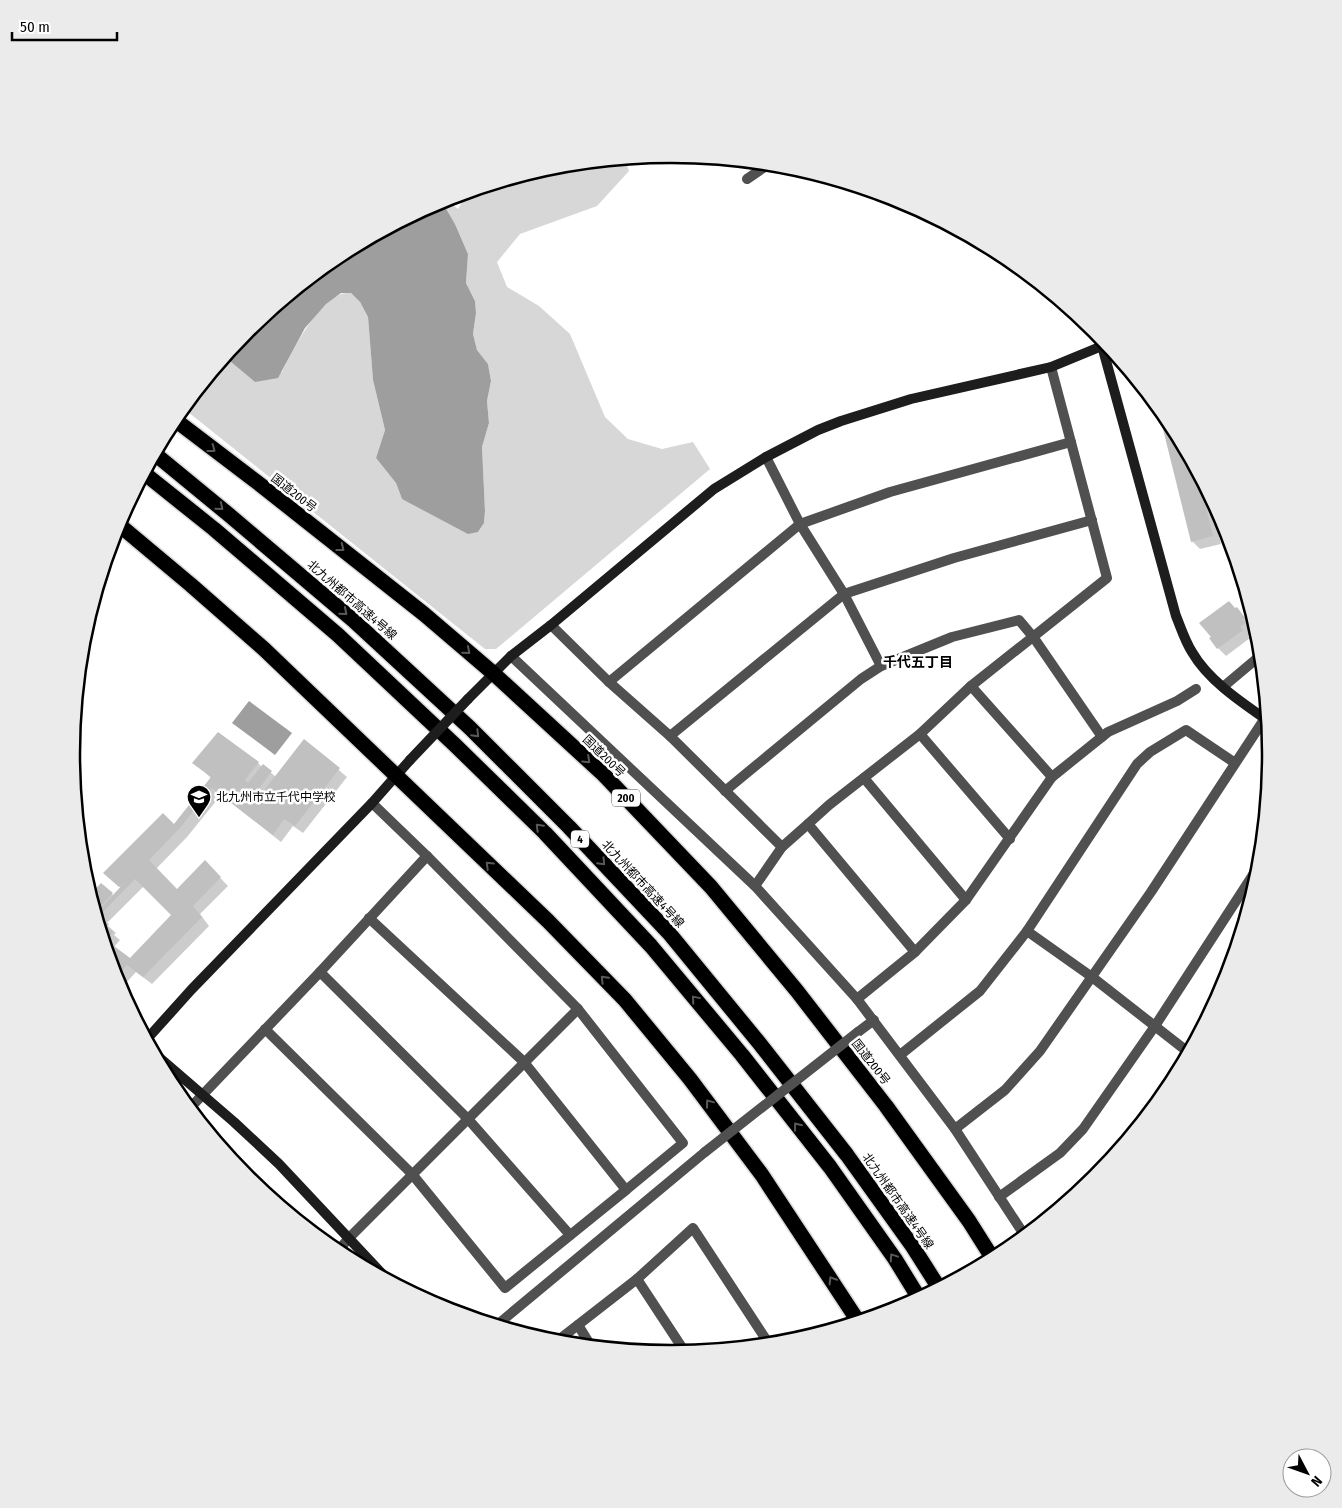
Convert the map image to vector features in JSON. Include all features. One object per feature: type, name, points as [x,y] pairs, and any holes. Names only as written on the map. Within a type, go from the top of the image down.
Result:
[{"type":"highway","name":"国道200号","points":[[181,424],[424,614],[493,673],[604,775],[711,887],[797,991],[886,1106],[969,1220],[988,1252]]},
{"type":"highway","name":"北九州都市高速4号線","points":[[159,458],[353,620],[470,728],[569,827],[662,926],[760,1044],[847,1155],[913,1247],[935,1282]]},
{"type":"highway","name":"4","points":[[149,477],[214,529],[338,635],[456,746],[545,834],[651,946],[742,1055],[830,1167],[915,1292]]},
{"type":"highway","points":[[125,529],[264,649],[548,921],[624,1000],[690,1079],[762,1175],[855,1316]]},
{"type":"street","points":[[747,178],[760,170]]},
{"type":"street","points":[[151,1035],[493,673],[511,656],[714,489],[766,457],[818,430],[911,399],[1051,367],[1099,347]]},
{"type":"street","points":[[1107,355],[1176,616],[1191,652],[1202,668],[1239,701],[1261,716]]},
{"type":"street","points":[[755,886],[782,847],[808,824],[920,734],[971,686],[1034,638],[1107,578],[1051,367]]},
{"type":"street","points":[[609,682],[800,524],[890,492],[1071,442]]},
{"type":"street","points":[[766,457],[800,524],[844,594],[881,666]]},
{"type":"street","points":[[670,736],[844,594],[954,558],[1092,520]]},
{"type":"street","points":[[725,791],[861,679],[881,666],[952,637],[1019,620],[1034,638],[1102,737]]},
{"type":"street","points":[[551,625],[609,682],[670,736],[782,847]]},
{"type":"street","points":[[511,656],[755,886],[857,999],[955,1128],[1020,1230]]},
{"type":"street","points":[[1224,687],[1254,661]]},
{"type":"street","points":[[971,686],[1052,777]]},
{"type":"street","points":[[857,999],[915,952],[966,900],[1052,777],[1108,732],[1177,701],[1196,689]]},
{"type":"street","points":[[955,1128],[1005,1090],[1040,1051],[1151,892],[1261,726]]},
{"type":"street","points":[[900,1055],[980,991],[1027,931],[1137,764],[1150,752],[1186,730],[1235,763]]},
{"type":"street","points":[[920,734],[1010,839]]},
{"type":"street","points":[[864,778],[966,900]]},
{"type":"street","points":[[265,1030],[412,1174],[505,1288],[683,1143],[578,1009],[372,803]]},
{"type":"street","points":[[808,824],[915,952]]},
{"type":"street","points":[[195,1103],[320,972],[427,856]]},
{"type":"street","points":[[999,1197],[1060,1153],[1083,1130],[1155,1026],[1248,883]]},
{"type":"street","points":[[369,918],[524,1062],[626,1190]]},
{"type":"street","points":[[1027,931],[1092,976],[1184,1049]]},
{"type":"street","points":[[320,972],[468,1119],[570,1235]]},
{"type":"street","points":[[343,1245],[578,1009]]},
{"type":"street","points":[[503,1320],[705,1152],[874,1020]]},
{"type":"street","points":[[170,1067],[279,1164],[375,1266]]},
{"type":"street","points":[[565,1335],[638,1278],[693,1228],[765,1337]]},
{"type":"street","points":[[638,1278],[680,1345]]},
{"type":"street","points":[[578,1325],[587,1339]]},
{"type":"shaded area","points":[[627,165],[629,171],[597,206],[520,234],[497,262],[507,287],[539,306],[570,334],[605,417],[628,439],[662,449],[693,442],[710,469],[496,649],[485,649],[189,413],[230,361],[255,382],[282,372],[306,329],[322,307],[340,294],[351,293],[360,302],[368,317],[373,380],[385,430],[376,458],[396,483],[402,499],[478,532],[484,523],[482,447],[489,423],[487,401],[491,381],[488,364],[477,350],[473,334],[476,313],[475,301],[466,283],[468,254],[446,208],[453,205],[458,209],[463,201],[518,183],[556,174]]},
{"type":"shaded area","points":[[446,208],[468,254],[466,283],[475,301],[476,313],[473,334],[477,350],[488,364],[491,381],[487,401],[489,423],[482,447],[484,523],[478,532],[468,534],[402,499],[396,483],[376,458],[385,430],[373,380],[368,317],[360,302],[351,293],[341,293],[326,304],[305,328],[278,378],[255,382],[230,361],[281,310],[311,285],[376,242]]},
{"type":"shaded area","points":[[249,701],[292,733],[275,755],[232,723]]},
{"type":"building","points":[[1162,427],[1183,459],[1204,500],[1213,536],[1191,542]]},
{"type":"building","points":[[1229,601],[1235,608],[1237,607],[1245,618],[1243,620],[1245,623],[1240,627],[1243,630],[1217,649],[1209,638],[1211,637],[1199,623]]},
{"type":"building","points":[[218,732],[259,762],[245,780],[248,783],[263,764],[272,771],[258,790],[262,793],[304,739],[340,768],[295,826],[284,819],[273,835],[212,788],[179,829],[149,860],[177,889],[205,860],[221,877],[193,906],[202,917],[143,977],[127,965],[122,971],[111,944],[130,958],[171,915],[135,879],[102,913],[100,908],[127,880],[119,887],[103,873],[163,813],[174,824],[211,777],[192,763]]},
{"type":"building","points":[[101,883],[113,893],[100,907],[96,889]]},
{"type":"building","points":[[104,921],[109,924],[107,927],[113,932],[109,937]]},
{"type":"place","name":"北九州市立千代中学校","points":[[199,818]]},
{"type":"district","name":"千代五丁目","points":[[918,662]]}]
